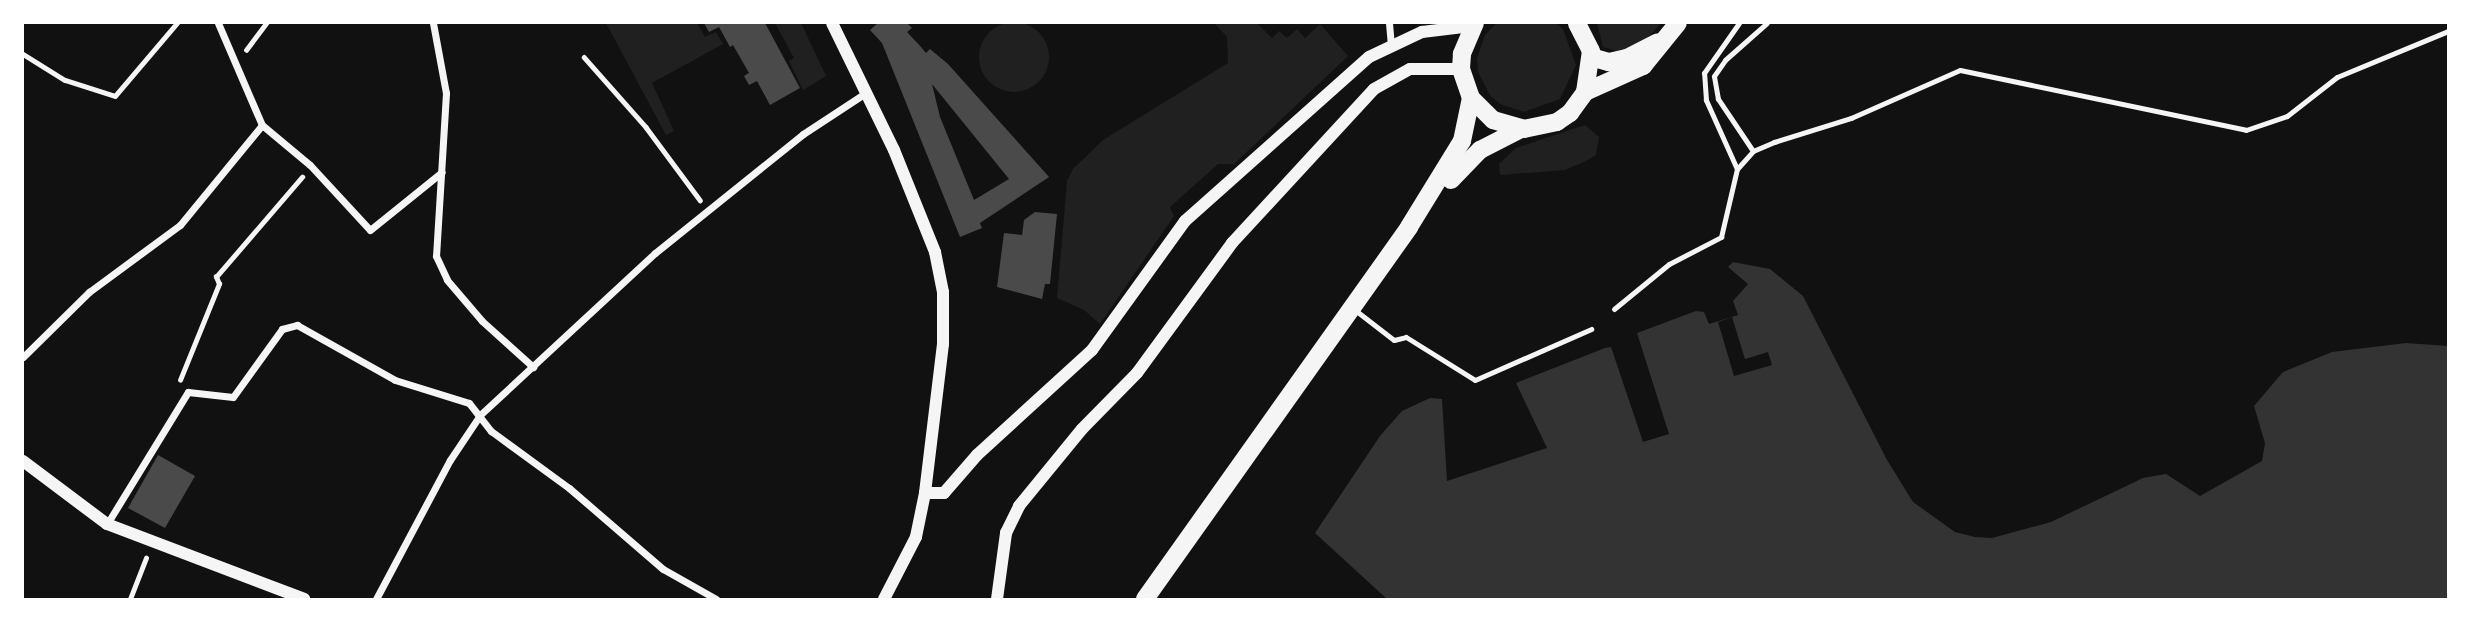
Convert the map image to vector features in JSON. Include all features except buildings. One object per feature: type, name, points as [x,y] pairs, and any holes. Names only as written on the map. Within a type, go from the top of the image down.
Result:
[{"type":"main road","points":[[1409,227],[1428,212],[1466,161],[1521,129],[1556,122],[1570,113],[1585,92],[1591,57],[1577,23]]},
{"type":"main road","points":[[1585,92],[1643,66],[1678,23]]},
{"type":"main road","points":[[1474,24],[1463,47],[1461,69],[1471,98],[1493,120],[1521,129]]},
{"type":"main road","points":[[1591,57],[1609,61],[1628,58],[1666,37]]},
{"type":"main road","points":[[1145,599],[1409,227],[1462,141],[1471,98]]},
{"type":"street","points":[[218,23],[262,125],[310,165],[370,230],[442,172]]},
{"type":"street","points":[[433,23],[446,93],[436,256],[482,321],[533,367]]},
{"type":"street","points":[[832,23],[867,92],[935,251],[943,292],[943,344],[925,493],[916,537],[884,599]]},
{"type":"street","points":[[1389,23],[1391,44]]},
{"type":"street","points":[[925,493],[944,493],[977,455],[1092,350],[1185,221],[1368,57],[1391,44],[1434,29],[1474,24]]},
{"type":"street","points":[[998,599],[1006,533],[1018,506],[1082,429],[1137,373],[1232,243],[1374,89],[1410,69],[1461,69]]},
{"type":"street","points":[[376,599],[450,460],[480,415],[655,253],[803,134],[867,92]]},
{"type":"street","points":[[23,356],[89,292],[180,225],[262,125]]},
{"type":"street","points":[[107,524],[188,392],[233,397],[282,329],[297,325],[395,380],[469,403],[491,432],[569,488],[663,569],[716,599]]},
{"type":"street","points":[[23,461],[107,524],[152,544],[304,599]]},
{"type":"lane","points":[[1737,169],[1703,87],[1704,73],[1717,49],[1739,23]]},
{"type":"lane","points":[[1753,151],[1718,99],[1714,76],[1767,23]]},
{"type":"lane","points":[[1614,309],[1669,264],[1720,236],[1737,169],[1753,151],[1851,118],[1960,70],[2246,130],[2287,116],[2337,76],[2448,31]]},
{"type":"lane","points":[[1352,308],[1394,340],[1406,337],[1475,380],[1591,329]]},
{"type":"path","points":[[23,54],[65,80],[115,96],[177,23]]},
{"type":"path","points":[[233,63],[266,23]]},
{"type":"path","points":[[584,57],[646,127],[708,211]]},
{"type":"path","points":[[188,392],[179,382],[219,284],[216,277],[240,244],[278,210],[310,165]]},
{"type":"path","points":[[130,599],[152,544]]},
{"type":"shaded area","points":[[1014,22],[1039,32],[1049,57],[1039,82],[1014,92],[989,82],[979,57],[989,32]]},
{"type":"shaded area","points":[[606,23],[697,23],[705,37],[716,32],[723,44],[652,83],[674,131],[666,135]]},
{"type":"shaded area","points":[[775,23],[801,23],[826,76],[803,90],[789,61],[794,58]]},
{"type":"shaded area","points":[[1214,23],[1257,23],[1272,38],[1279,31],[1287,38],[1297,29],[1305,38],[1320,24],[1348,56],[1234,164],[1218,164],[1170,207],[1174,216],[1100,324],[1084,310],[1057,298],[1067,181],[1073,169],[1103,140],[1228,63],[1227,37]]},
{"type":"shaded area","points":[[1497,23],[1556,23],[1563,29],[1576,65],[1560,99],[1524,112],[1500,104],[1490,95],[1478,72],[1477,59],[1485,35]]},
{"type":"shaded area","points":[[1597,23],[1661,23],[1646,40],[1622,52],[1603,47]]},
{"type":"shaded area","points":[[1585,125],[1599,137],[1596,155],[1586,161],[1565,170],[1500,175],[1499,164],[1516,148]]},
{"type":"shaded area","points":[[1733,262],[1770,269],[1803,296],[1887,460],[1913,502],[1955,532],[1975,537],[1992,538],[2051,522],[2143,478],[2166,474],[2200,496],[2262,461],[2265,443],[2254,406],[2283,372],[2332,352],[2406,343],[2448,346],[2448,599],[1387,599],[1315,533],[1380,436],[1402,411],[1430,398],[1442,399],[1447,481],[1547,448],[1516,383],[1605,348],[1611,347],[1643,442],[1669,434],[1637,333],[1696,311],[1704,312],[1709,324],[1738,315],[1733,301],[1748,284],[1728,267]]},
{"type":"pier","points":[[1732,317],[1745,359],[1768,352],[1772,365],[1734,376],[1718,322]]}]
